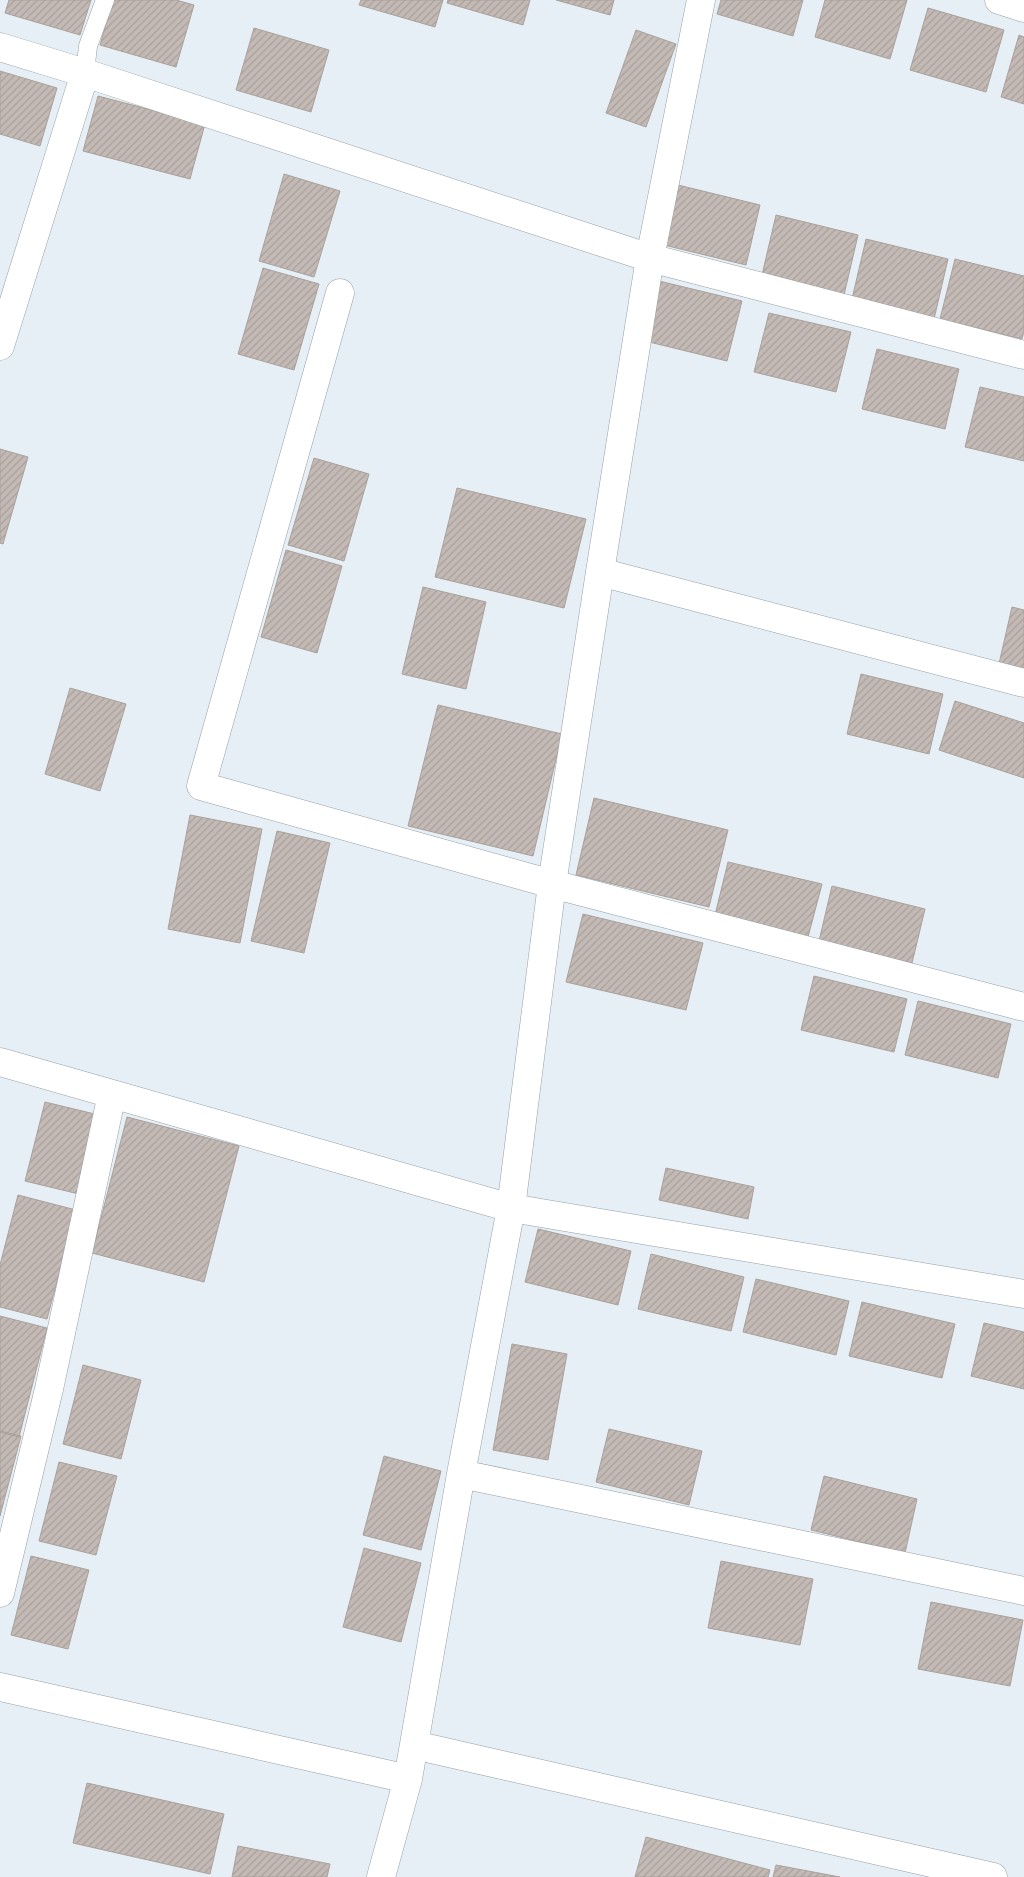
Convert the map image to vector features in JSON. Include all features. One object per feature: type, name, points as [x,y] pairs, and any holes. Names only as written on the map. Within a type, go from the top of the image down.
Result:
[{"type":"street","points":[[381,1877],[408,1779],[461,1474],[511,1208],[552,884],[600,572],[650,258],[701,0]]},
{"type":"street","points":[[999,0],[1024,8]]},
{"type":"street","points":[[0,47],[85,73],[650,258],[1024,355]]},
{"type":"street","points":[[1,338],[85,73]]},
{"type":"street","points":[[340,293],[200,786],[552,884],[1024,1007]]},
{"type":"street","points":[[600,572],[1024,683]]},
{"type":"street","points":[[0,1062],[511,1208],[1024,1294]]},
{"type":"street","points":[[0,1593],[49,1389],[112,1094]]},
{"type":"street","points":[[461,1474],[1024,1591]]},
{"type":"street","points":[[0,1687],[408,1779]]},
{"type":"street","points":[[414,1745],[993,1877]]},
{"type":"lane","points":[[85,73],[88,46],[105,0]]},
{"type":"building","points":[[9,0],[91,0],[80,35],[5,13]]},
{"type":"building","points":[[113,0],[176,0],[194,5],[176,67],[100,45]]},
{"type":"building","points":[[361,0],[443,0],[435,27],[359,5]]},
{"type":"building","points":[[448,0],[530,0],[523,25],[447,3]]},
{"type":"building","points":[[556,0],[614,0],[610,15]]},
{"type":"building","points":[[721,0],[803,0],[793,36],[717,14]]},
{"type":"building","points":[[825,0],[907,0],[890,59],[815,37]]},
{"type":"building","points":[[928,8],[1004,30],[986,92],[910,70]]},
{"type":"building","points":[[254,28],[329,50],[311,112],[236,90]]},
{"type":"building","points":[[636,30],[676,44],[646,127],[606,113]]},
{"type":"building","points":[[1019,35],[1024,37],[1024,104],[1001,97]]},
{"type":"building","points":[[0,71],[57,88],[40,146],[0,134]]},
{"type":"building","points":[[98,96],[205,124],[190,179],[83,151]]},
{"type":"building","points":[[284,174],[340,191],[314,277],[259,261]]},
{"type":"building","points":[[678,185],[760,205],[746,265],[664,245]]},
{"type":"building","points":[[776,215],[858,235],[844,295],[762,275]]},
{"type":"building","points":[[866,239],[948,259],[934,319],[852,299]]},
{"type":"building","points":[[955,259],[1024,276],[1024,331],[1022,339],[940,319]]},
{"type":"building","points":[[263,268],[319,284],[294,370],[238,354]]},
{"type":"building","points":[[659,281],[742,301],[727,361],[645,341]]},
{"type":"building","points":[[769,313],[851,332],[836,392],[754,372]]},
{"type":"building","points":[[877,349],[959,369],[945,429],[862,409]]},
{"type":"building","points":[[980,387],[1024,397],[1024,461],[965,447]]},
{"type":"building","points":[[0,449],[28,457],[3,544],[0,543]]},
{"type":"building","points":[[314,458],[369,474],[344,561],[288,545]]},
{"type":"building","points":[[457,488],[586,519],[564,608],[435,577]]},
{"type":"building","points":[[286,550],[342,566],[317,653],[261,637]]},
{"type":"building","points":[[423,587],[486,602],[466,689],[402,674]]},
{"type":"building","points":[[1012,607],[1024,610],[1024,674],[998,668]]},
{"type":"building","points":[[861,674],[943,694],[929,754],[847,734]]},
{"type":"building","points":[[70,688],[126,704],[100,791],[45,774]]},
{"type":"building","points":[[955,701],[1024,723],[1024,778],[939,750]]},
{"type":"building","points":[[438,705],[562,734],[533,856],[408,826]]},
{"type":"building","points":[[594,798],[728,830],[709,907],[576,875]]},
{"type":"building","points":[[190,815],[262,829],[240,943],[168,929]]},
{"type":"building","points":[[277,831],[330,843],[304,953],[251,941]]},
{"type":"building","points":[[728,862],[822,884],[808,937],[715,915]]},
{"type":"building","points":[[832,886],[925,909],[912,963],[819,941]]},
{"type":"building","points":[[583,914],[703,943],[686,1010],[566,982]]},
{"type":"building","points":[[814,976],[907,999],[894,1052],[801,1030]]},
{"type":"building","points":[[918,1001],[1011,1024],[998,1078],[905,1055]]},
{"type":"building","points":[[45,1102],[103,1116],[83,1195],[25,1181]]},
{"type":"building","points":[[127,1117],[239,1146],[204,1282],[92,1253]]},
{"type":"building","points":[[666,1168],[754,1187],[748,1219],[659,1200]]},
{"type":"building","points":[[18,1195],[76,1210],[47,1319],[0,1307],[0,1265]]},
{"type":"building","points":[[538,1229],[631,1251],[618,1305],[525,1282]]},
{"type":"building","points":[[651,1254],[744,1277],[731,1331],[638,1309]]},
{"type":"building","points":[[756,1279],[849,1301],[836,1355],[743,1332]]},
{"type":"building","points":[[862,1302],[955,1324],[942,1378],[849,1356]]},
{"type":"building","points":[[0,1316],[47,1328],[19,1437],[0,1432]]},
{"type":"building","points":[[984,1323],[1024,1332],[1024,1389],[971,1376]]},
{"type":"building","points":[[512,1344],[567,1354],[548,1460],[493,1450]]},
{"type":"building","points":[[83,1365],[141,1380],[121,1459],[63,1444]]},
{"type":"building","points":[[609,1429],[702,1451],[689,1505],[596,1482]]},
{"type":"building","points":[[0,1431],[21,1436],[0,1516]]},
{"type":"building","points":[[384,1456],[441,1471],[421,1550],[363,1535]]},
{"type":"building","points":[[59,1462],[117,1476],[96,1555],[39,1541]]},
{"type":"building","points":[[824,1476],[917,1499],[905,1553],[811,1530]]},
{"type":"building","points":[[364,1548],[421,1563],[401,1642],[343,1627]]},
{"type":"building","points":[[31,1556],[89,1570],[68,1649],[11,1635]]},
{"type":"building","points":[[721,1561],[813,1579],[800,1645],[708,1628]]},
{"type":"building","points":[[931,1602],[1023,1620],[1010,1686],[918,1669]]},
{"type":"building","points":[[87,1783],[224,1814],[210,1874],[73,1843]]},
{"type":"building","points":[[646,1837],[770,1870],[768,1877],[635,1877]]},
{"type":"building","points":[[238,1846],[330,1864],[327,1877],[232,1877]]},
{"type":"building","points":[[776,1865],[840,1877],[773,1877]]}]
